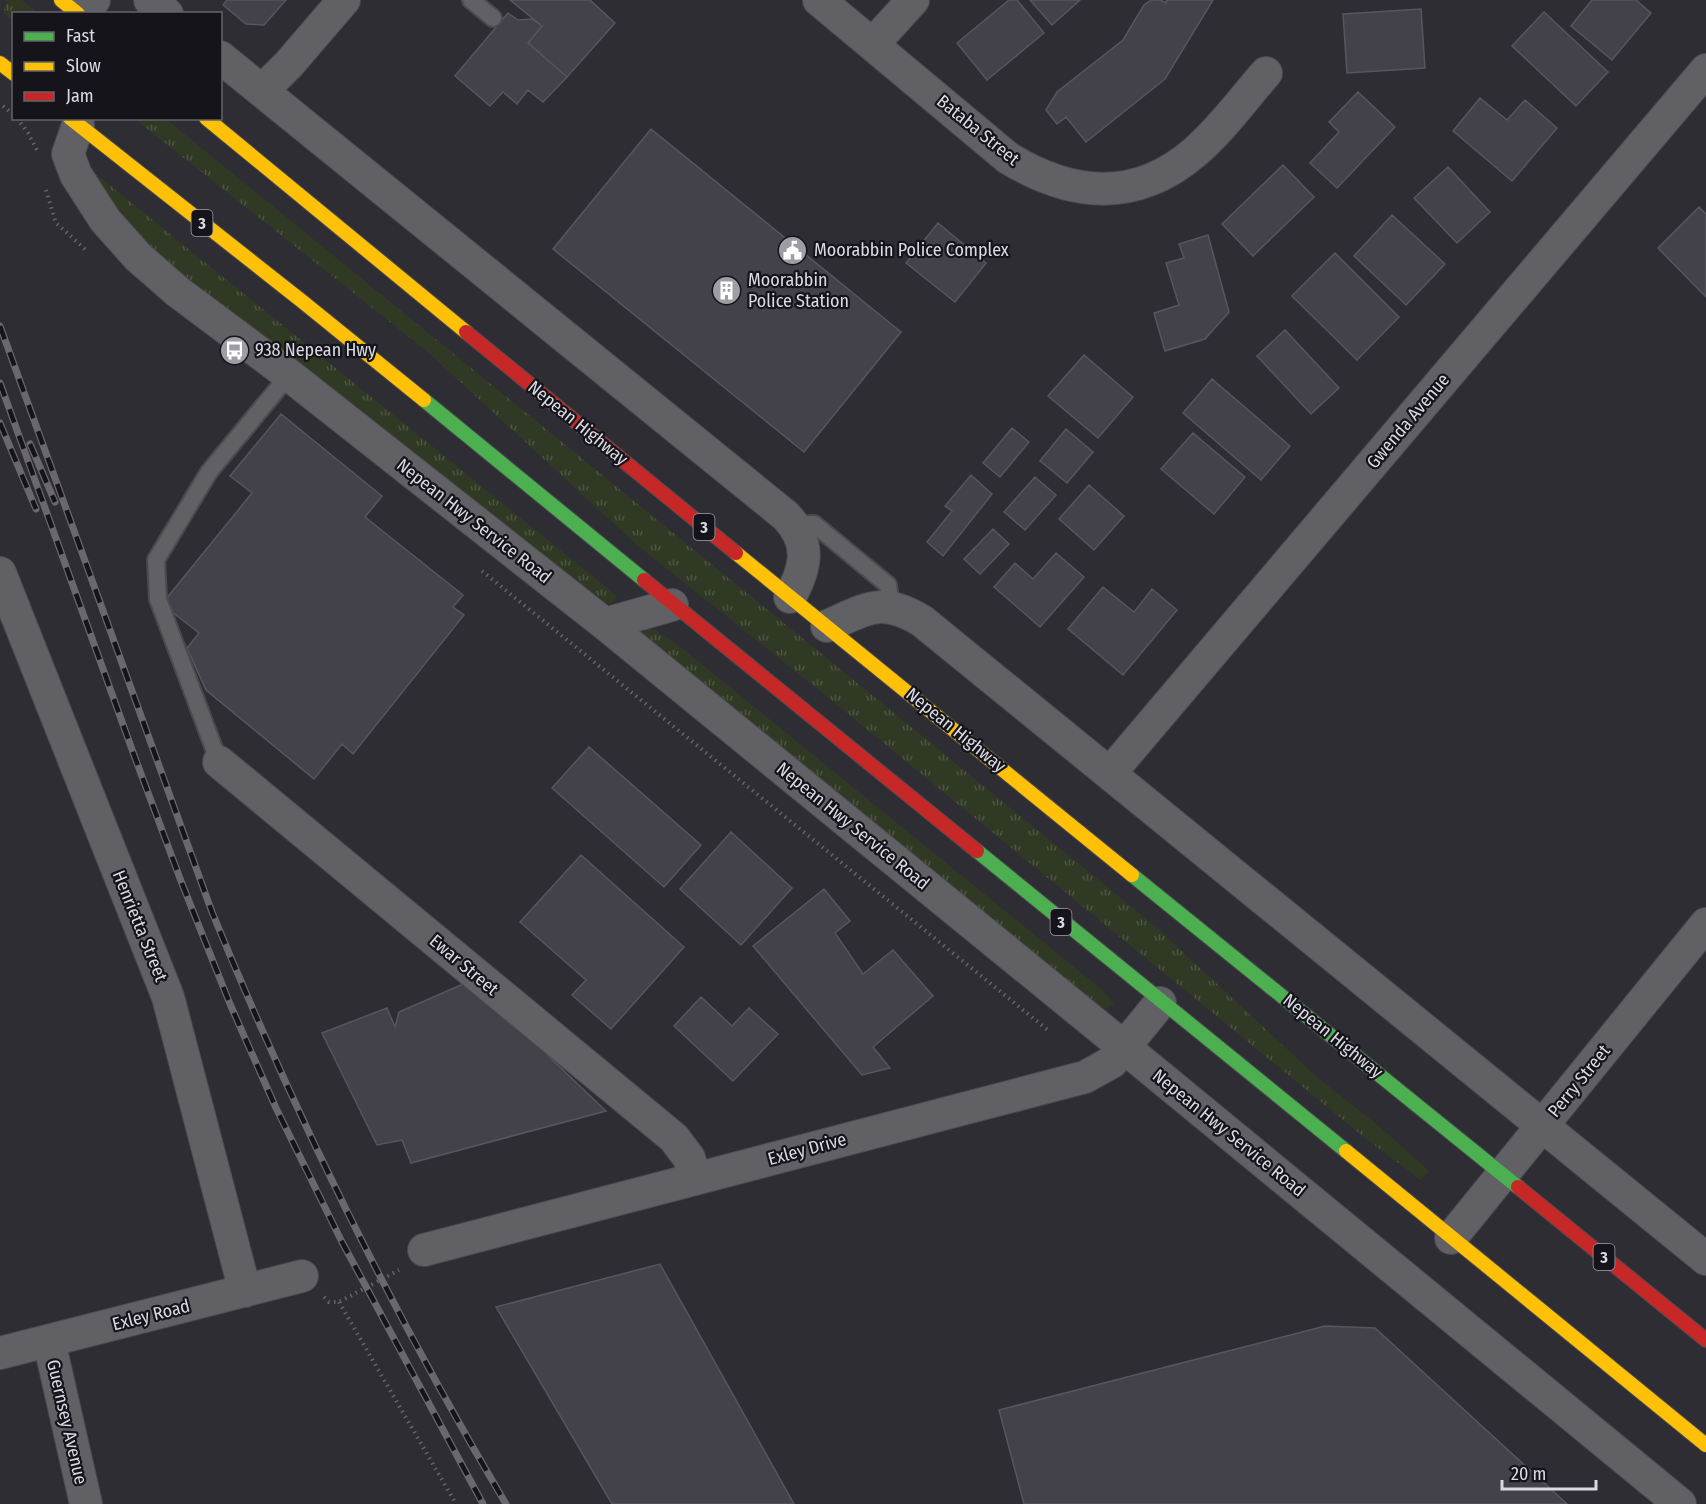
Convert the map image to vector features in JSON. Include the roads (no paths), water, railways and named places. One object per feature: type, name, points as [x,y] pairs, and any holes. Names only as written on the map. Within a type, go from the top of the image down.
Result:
[{"type":"highway","points":[[61,0],[77,12]]},
{"type":"highway","points":[[0,63],[12,72]]},
{"type":"highway","name":"Nepean Highway","points":[[208,120],[790,597],[1706,1340]]},
{"type":"highway","name":"3","points":[[74,122],[303,302],[672,605],[1706,1445]]},
{"type":"street","points":[[82,12],[94,0]]},
{"type":"street","points":[[150,0],[165,12]]},
{"type":"street","points":[[262,91],[289,64],[344,0]]},
{"type":"street","name":"Bataba Street","points":[[819,0],[1008,158],[1052,180],[1088,188],[1111,189],[1137,184],[1162,175],[1179,165],[1216,130],[1266,73]]},
{"type":"street","points":[[873,44],[914,0]]},
{"type":"street","points":[[222,59],[766,499],[795,525],[804,548],[804,564],[800,580],[790,597]]},
{"type":"street","name":"Gwenda Avenue","points":[[1110,773],[1706,70]]},
{"type":"street","name":"Nepean Hwy Service Road","points":[[74,122],[68,154],[76,175],[105,220],[138,257],[178,292],[289,375],[605,624],[1680,1504]]},
{"type":"street","name":"Henrietta Street","points":[[0,573],[168,997],[244,1291]]},
{"type":"street","points":[[605,624],[672,605]]},
{"type":"street","points":[[827,626],[871,608],[891,606],[906,611],[922,621],[1706,1258]]},
{"type":"street","name":"Ewar Street","points":[[219,762],[674,1138],[689,1158],[694,1178]]},
{"type":"street","name":"Perry Street","points":[[1451,1238],[1706,924]]},
{"type":"street","name":"Exley Drive","points":[[424,1250],[1085,1077],[1112,1062],[1160,1002]]},
{"type":"street","name":"Exley Road","points":[[0,1353],[302,1276]]},
{"type":"street","name":"Guernsey Avenue","points":[[49,1341],[86,1504]]},
{"type":"lane","points":[[471,0],[493,18]]},
{"type":"lane","points":[[219,762],[158,599],[156,560],[209,472],[289,375]]},
{"type":"lane","points":[[795,525],[814,524],[888,585],[891,606]]},
{"type":"railway","points":[[0,326],[212,912],[244,988],[277,1064],[348,1213],[424,1360],[506,1504]]},
{"type":"railway","points":[[0,383],[134,755],[230,1004],[276,1108],[342,1242],[483,1504]]},
{"type":"railway","points":[[0,423],[36,509]]},
{"type":"railway","points":[[30,444],[55,502]]},
{"type":"place","name":"Moorabbin Police Complex","points":[[793,250]]},
{"type":"place","name":"Moorabbin Police Station","points":[[727,290]]},
{"type":"place","name":"938 Nepean Hwy","points":[[234,350]]}]
